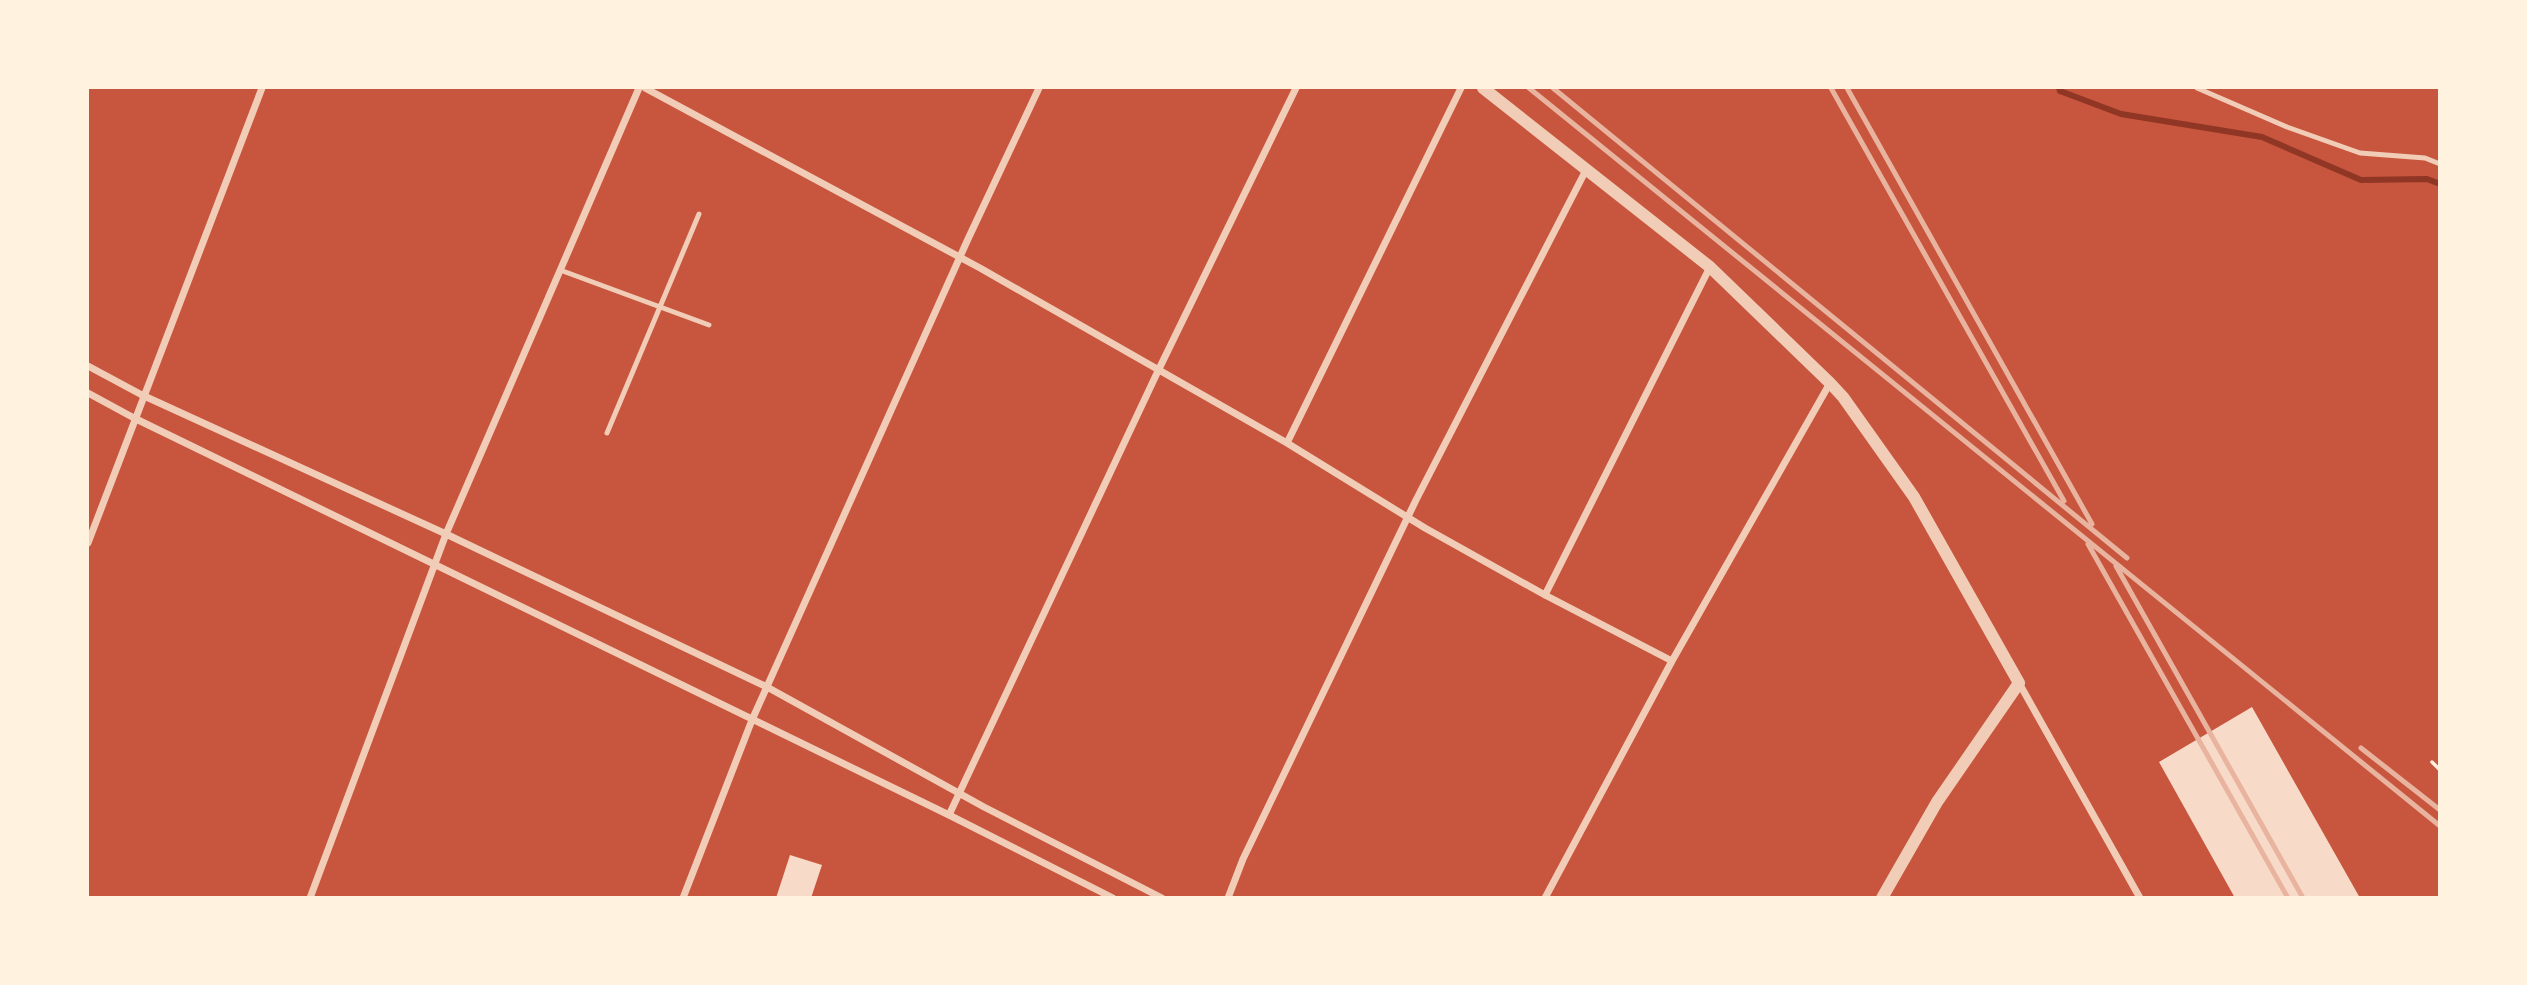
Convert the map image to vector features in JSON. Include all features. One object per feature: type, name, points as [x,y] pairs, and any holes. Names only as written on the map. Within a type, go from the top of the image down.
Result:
[{"type":"street","points":[[88,543],[261,88]]},
{"type":"street","points":[[310,898],[446,534],[639,88]]},
{"type":"street","points":[[645,88],[960,256],[1287,443],[1545,595],[1672,661]]},
{"type":"street","points":[[683,898],[752,720],[960,256],[1039,88]]},
{"type":"street","points":[[949,815],[1158,371],[1296,88]]},
{"type":"street","points":[[1287,443],[1461,88]]},
{"type":"street","points":[[1483,88],[1710,267],[1843,397],[1913,497],[2140,898]]},
{"type":"street","points":[[1228,898],[1243,859],[1408,516],[1586,170]]},
{"type":"street","points":[[1545,595],[1710,267]]},
{"type":"street","points":[[88,366],[142,396],[446,534],[767,687],[960,793],[1163,898]]},
{"type":"street","points":[[1545,898],[1672,661],[1830,383]]},
{"type":"street","points":[[88,393],[1113,898]]},
{"type":"street","points":[[1882,898],[1937,802],[2019,682]]},
{"type":"lane","points":[[2197,88],[2287,127],[2360,153],[2425,158],[2440,164]]},
{"type":"lane","points":[[607,433],[699,214]]},
{"type":"lane","points":[[560,270],[709,325]]},
{"type":"path","points":[[2432,762],[2440,770]]},
{"type":"building","points":[[2252,707],[2360,898],[2235,898],[2159,762]]},
{"type":"building","points":[[790,855],[822,865],[811,898],[776,898]]},
{"type":"waterway","points":[[2059,88],[2060,91],[2121,114],[2262,137],[2361,180],[2427,179],[2440,184]]},
{"type":"railway","points":[[1529,88],[2440,826]]},
{"type":"railway","points":[[1553,88],[2127,558]]},
{"type":"railway","points":[[1831,88],[2064,501]]},
{"type":"railway","points":[[1847,88],[2092,524]]},
{"type":"railway","points":[[2088,544],[2288,898]]},
{"type":"railway","points":[[2116,566],[2303,898]]},
{"type":"railway","points":[[2361,748],[2440,810]]}]
